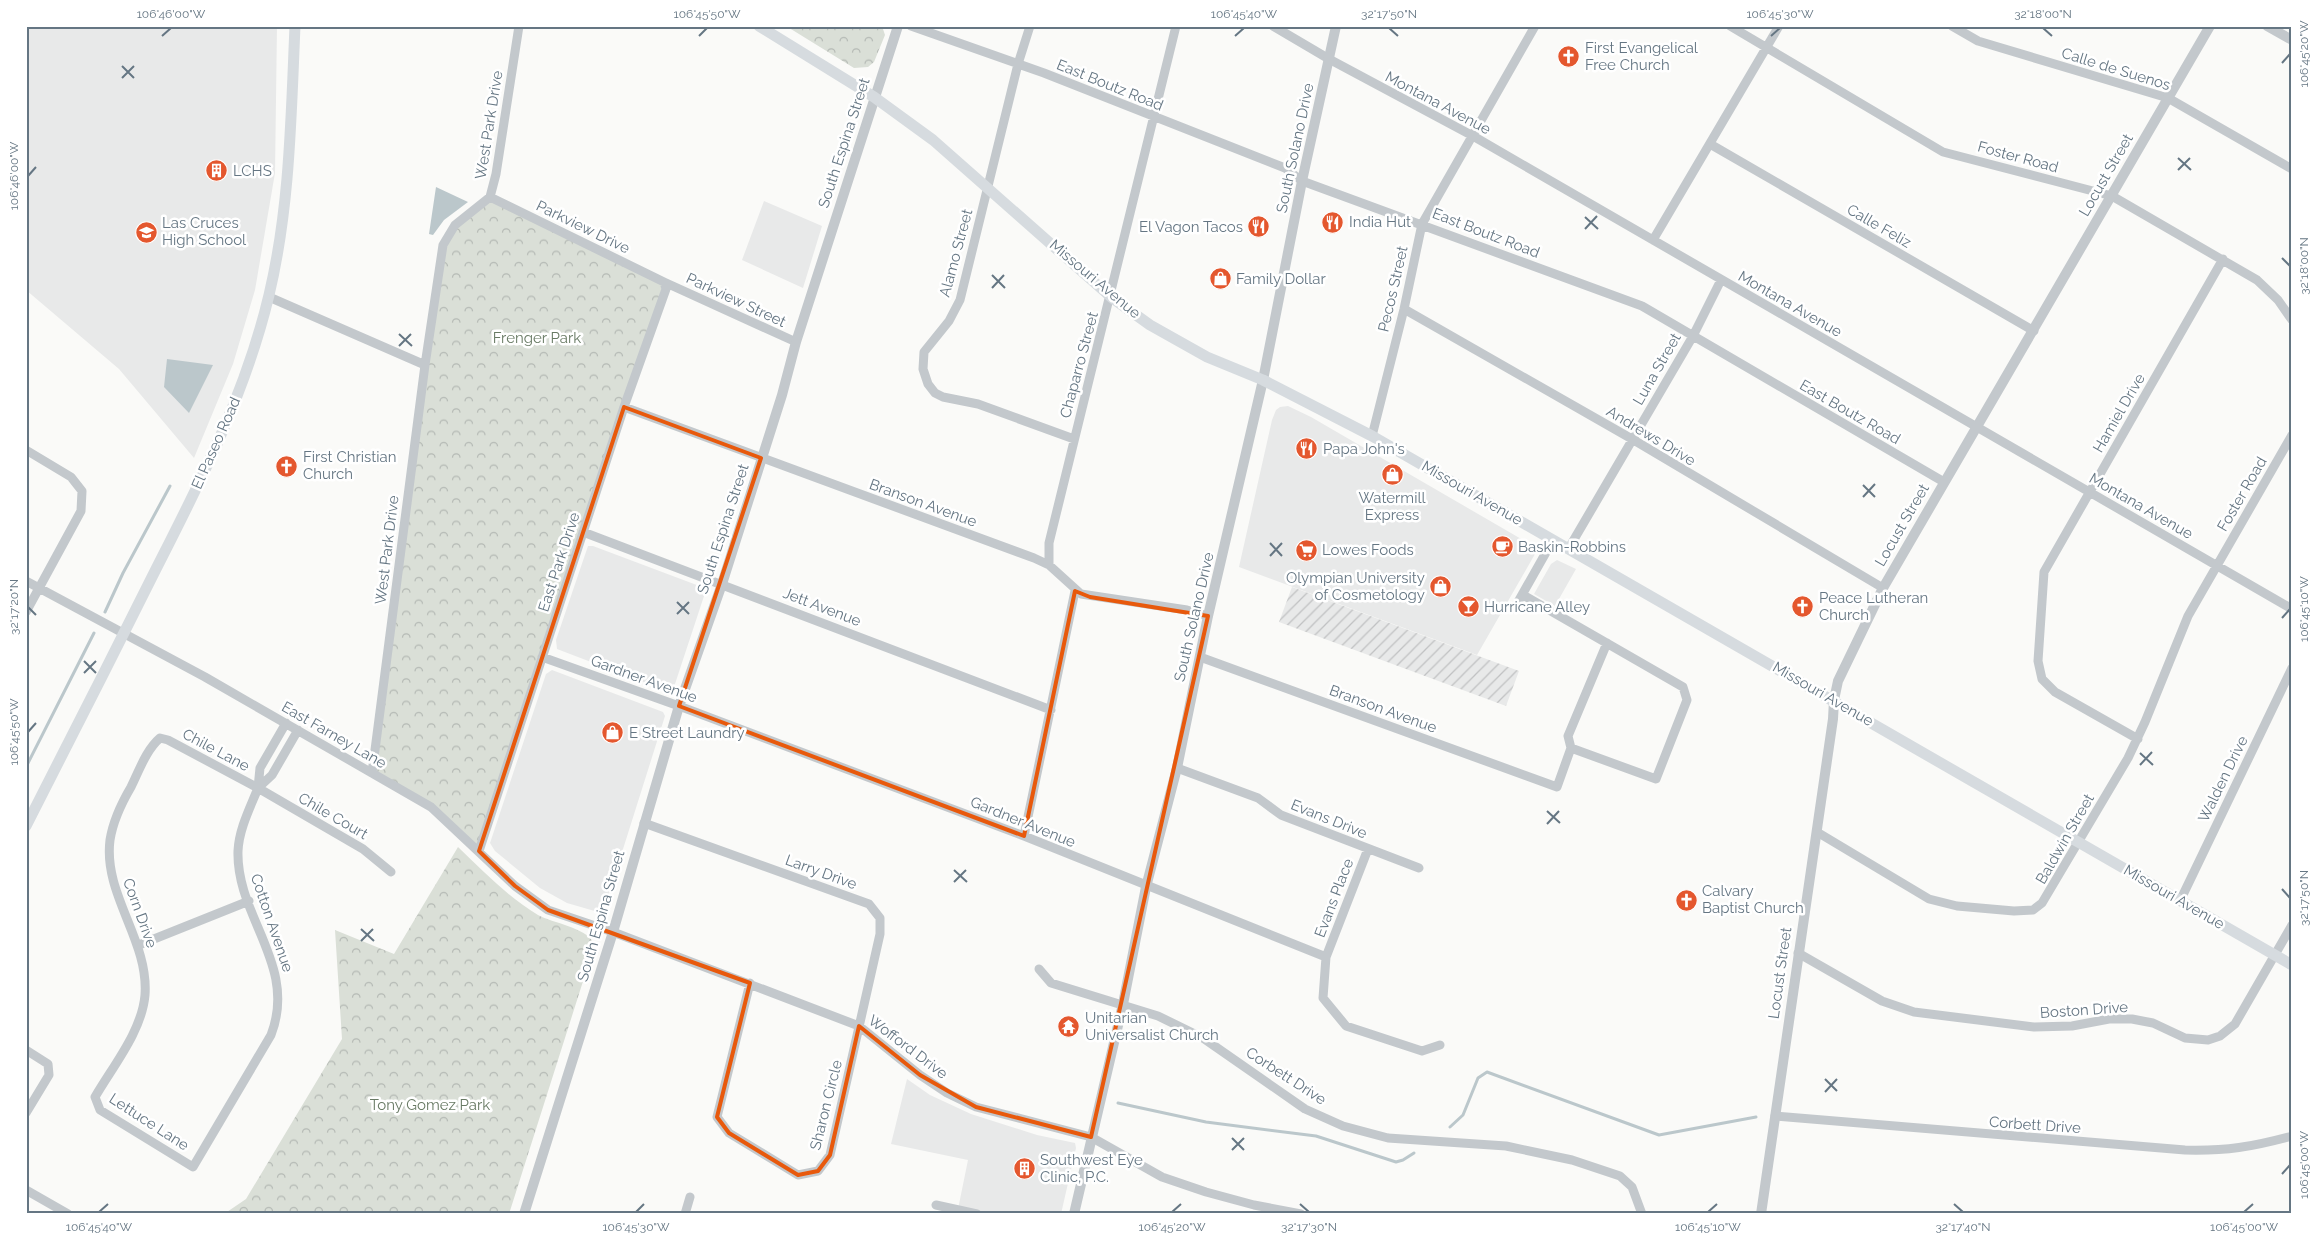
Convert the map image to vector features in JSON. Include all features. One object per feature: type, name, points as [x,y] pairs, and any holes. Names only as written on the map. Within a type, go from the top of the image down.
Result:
[{"type":"main road","name":"El Paseo Road","points":[[26,826],[202,479],[241,388],[269,296],[281,232],[288,178],[295,26]]},
{"type":"main road","name":"Missouri Avenue","points":[[759,26],[874,97],[933,140],[1111,297],[1150,325],[1182,344],[1263,380],[1372,436],[2292,965]]},
{"type":"street","name":"West Park Drive","points":[[372,772],[425,365],[443,245],[455,225],[490,197],[496,174],[519,26]]},
{"type":"street","name":"South Espina Street","points":[[524,1214],[613,932],[679,706],[722,584],[796,342],[898,26]]},
{"type":"street","name":"East Boutz Road","points":[[911,26],[1018,64],[1285,168],[1302,181],[1642,306],[1944,482]]},
{"type":"street","name":"Alamo Street","points":[[1030,26],[1018,64],[960,300],[949,321],[924,352],[923,360],[925,378],[935,393],[943,397],[978,404],[1074,439]]},
{"type":"street","name":"Chaparro Street","points":[[1049,565],[1049,543],[1111,297],[1152,117],[1176,26]]},
{"type":"street","name":"Montana Avenue","points":[[1273,26],[1329,59],[1473,136],[2292,609]]},
{"type":"street","name":"South Solano Drive","points":[[1074,1214],[1123,1004],[1146,887],[1177,768],[1208,616],[1263,380],[1302,181],[1336,26]]},
{"type":"street","name":"Pecos Street","points":[[1372,436],[1404,309],[1422,224],[1535,26]]},
{"type":"street","name":"Foster Road","points":[[1730,26],[1943,152],[2112,196],[2223,259],[2264,286],[2278,300],[2292,320]]},
{"type":"street","points":[[1652,240],[1779,26]]},
{"type":"street","name":"Calle de Suenos","points":[[1952,26],[1978,41],[2168,98],[2292,169]]},
{"type":"street","name":"Locust Street","points":[[1761,1214],[1838,681],[1883,588],[2210,26]]},
{"type":"street","points":[[2267,26],[2292,40]]},
{"type":"street","name":"Calle Feliz","points":[[1710,144],[2034,331]]},
{"type":"street","name":"Parkview Drive","points":[[490,197],[664,282]]},
{"type":"street","name":"Hamiel Drive","points":[[2138,739],[2050,688],[2042,679],[2039,667],[2044,572],[2223,259]]},
{"type":"street","name":"Luna Street","points":[[1569,548],[1693,336],[1721,280]]},
{"type":"street","name":"Parkview Street","points":[[664,282],[796,342]]},
{"type":"street","name":"East Park Drive","points":[[479,851],[624,407],[666,289],[664,282]]},
{"type":"street","points":[[269,296],[425,365]]},
{"type":"street","name":"Andrews Drive","points":[[1404,309],[1632,439],[1883,588]]},
{"type":"street","name":"Branson Avenue","points":[[624,407],[1049,565],[1075,591],[1090,597],[1187,610],[1208,616]]},
{"type":"street","name":"Foster Road","points":[[2217,566],[2292,435]]},
{"type":"street","points":[[26,450],[71,477],[82,491],[80,511],[26,612]]},
{"type":"street","name":"Jett Avenue","points":[[583,532],[1051,710]]},
{"type":"street","points":[[1514,609],[1553,540]]},
{"type":"street","name":"Baldwin Street","points":[[1817,832],[1929,898],[1957,906],[2020,912],[2032,910],[2042,904],[2080,842],[2138,739],[2184,624],[2217,566]]},
{"type":"street","name":"East Farney Lane","points":[[26,581],[298,730],[430,807],[515,886],[548,910],[613,932]]},
{"type":"street","points":[[1024,836],[1075,591]]},
{"type":"street","points":[[1523,595],[1683,687],[1687,700],[1656,779],[1571,748],[1568,736],[1606,643]]},
{"type":"street","name":"Gardner Avenue","points":[[542,657],[679,706],[1024,836],[1146,887],[1326,958]]},
{"type":"street","name":"Branson Avenue","points":[[1200,657],[1557,787],[1571,748]]},
{"type":"street","name":"Walden Drive","points":[[2180,901],[2292,668]]},
{"type":"street","name":"Cotton Avenue","points":[[193,1167],[262,1053],[277,1021],[278,985],[271,956],[240,875],[238,850],[242,831],[258,788],[260,768],[286,724]]},
{"type":"street","name":"Cotton Avenue","points":[[258,788],[272,775],[298,730]]},
{"type":"street","name":"Chile Lane","points":[[160,738],[168,740],[258,788]]},
{"type":"street","name":"Corn Drive","points":[[95,1097],[130,1038],[142,1011],[146,981],[138,945],[115,886],[111,870],[110,842],[121,805],[152,748],[160,738]]},
{"type":"street","name":"Evans Drive","points":[[1177,768],[1258,798],[1281,815],[1419,868]]},
{"type":"street","name":"Chile Court","points":[[258,788],[363,849],[391,872]]},
{"type":"street","name":"Larry Drive","points":[[644,823],[869,904],[880,918],[880,934],[859,1026]]},
{"type":"street","name":"Evans Place","points":[[1326,958],[1368,849]]},
{"type":"street","points":[[138,945],[249,901]]},
{"type":"street","name":"Boston Drive","points":[[1798,953],[1882,1001],[1914,1012],[2034,1027],[2072,1026],[2109,1019],[2132,1019],[2153,1024],[2184,1038],[2208,1040],[2220,1036],[2235,1024],[2292,925]]},
{"type":"street","name":"Wofford Drive","points":[[613,932],[859,1026],[916,1072],[947,1093],[976,1107],[1091,1137],[1162,1177],[1246,1203],[1301,1214]]},
{"type":"street","points":[[1326,958],[1323,998],[1346,1026],[1422,1051],[1440,1045]]},
{"type":"street","name":"Corbett Drive","points":[[1039,969],[1051,983],[1158,1016],[1203,1038],[1305,1109],[1343,1126],[1388,1138],[1506,1146],[1572,1160],[1620,1176],[1632,1187],[1642,1214]]},
{"type":"street","name":"Sharon Circle","points":[[750,983],[717,1117],[729,1133],[798,1175],[818,1171],[830,1155],[859,1026]]},
{"type":"street","points":[[26,1050],[48,1064],[49,1075],[26,1113]]},
{"type":"street","name":"Lettuce Lane","points":[[95,1097],[100,1110],[193,1167]]},
{"type":"street","name":"Corbett Drive","points":[[1775,1116],[2185,1150],[2216,1151],[2248,1148],[2292,1136]]},
{"type":"street","points":[[26,1190],[68,1214]]},
{"type":"street","points":[[685,1214],[690,1197]]},
{"type":"street","points":[[936,1205],[977,1214]]},
{"type":"highlighted area","points":[[624,407],[761,458],[679,706],[1024,836],[1075,591],[1090,597],[1208,616],[1091,1137],[976,1107],[920,1075],[859,1026],[830,1155],[818,1171],[798,1175],[729,1133],[717,1117],[750,983],[548,910],[515,886],[479,851]]},
{"type":"shaded area","name":"Las Cruces High School","points":[[26,26],[277,26],[275,173],[255,290],[233,364],[194,458],[119,369],[26,290]]},
{"type":"shaded area","points":[[436,187],[468,202],[444,220],[433,235],[429,234]]},
{"type":"shaded area","points":[[764,201],[822,226],[803,288],[742,260]]},
{"type":"shaded area","points":[[167,359],[213,365],[189,413],[164,387]]},
{"type":"shaded area","points":[[1288,406],[1311,417],[1535,547],[1535,554],[1477,655],[1239,567],[1272,420],[1276,410],[1280,407]]},
{"type":"shaded area","points":[[588,546],[593,546],[706,590],[672,693],[557,649],[556,640]]},
{"type":"shaded area","points":[[1557,560],[1576,569],[1555,606],[1534,594],[1551,564]]},
{"type":"shaded area","points":[[1292,587],[1519,671],[1506,706],[1279,622]]},
{"type":"shaded area","points":[[552,670],[663,712],[665,716],[606,903],[598,912],[567,903],[540,888],[495,851],[490,843],[546,674]]},
{"type":"shaded area","points":[[907,1079],[930,1095],[971,1114],[1037,1135],[1075,1143],[1076,1148],[1061,1214],[957,1214],[968,1160],[891,1144]]},
{"type":"green space","points":[[786,26],[882,26],[885,35],[874,62],[868,67],[854,68]]},
{"type":"green space","name":"Frenger Park","points":[[490,197],[664,282],[479,851],[431,807],[372,773],[443,245],[448,234]]},
{"type":"green space","name":"Tony Gomez Park","points":[[458,847],[496,883],[527,908],[544,918],[584,933],[593,942],[592,953],[509,1214],[224,1214],[246,1199],[342,1039],[335,930],[394,954]]},
{"type":"waterway","points":[[105,612],[123,573],[170,486]]},
{"type":"waterway","points":[[26,767],[94,633]]},
{"type":"waterway","points":[[1450,1127],[1463,1115],[1478,1078],[1487,1072],[1659,1135],[1756,1117]]},
{"type":"waterway","points":[[1118,1103],[1206,1122],[1316,1136],[1396,1162],[1414,1153]]},
{"type":"place","name":"First Evangelical Free Church","points":[[1569,57]]},
{"type":"place","name":"LCHS","points":[[217,171]]},
{"type":"place","name":"India Hut","points":[[1333,222]]},
{"type":"place","name":"El Vagon Tacos","points":[[1259,227]]},
{"type":"place","name":"Las Cruces High School","points":[[146,232]]},
{"type":"place","name":"Family Dollar","points":[[1220,279]]},
{"type":"place","name":"Papa John's","points":[[1307,449]]},
{"type":"place","name":"First Christian Church","points":[[287,466]]},
{"type":"place","name":"Watermill Express","points":[[1392,475]]},
{"type":"place","name":"Baskin-Robbins","points":[[1502,547]]},
{"type":"place","name":"Lowes Foods","points":[[1306,550]]},
{"type":"place","name":"Olympian University of Cosmetology","points":[[1441,587]]},
{"type":"place","name":"Hurricane Alley","points":[[1468,607]]},
{"type":"place","name":"Peace Lutheran Church","points":[[1803,607]]},
{"type":"place","name":"E Street Laundry","points":[[613,733]]},
{"type":"place","name":"Calvary Baptist Church","points":[[1686,900]]},
{"type":"place","name":"Unitarian Universalist Church","points":[[1069,1027]]},
{"type":"place","name":"Southwest Eye Clinic, P.C.","points":[[1024,1169]]}]
